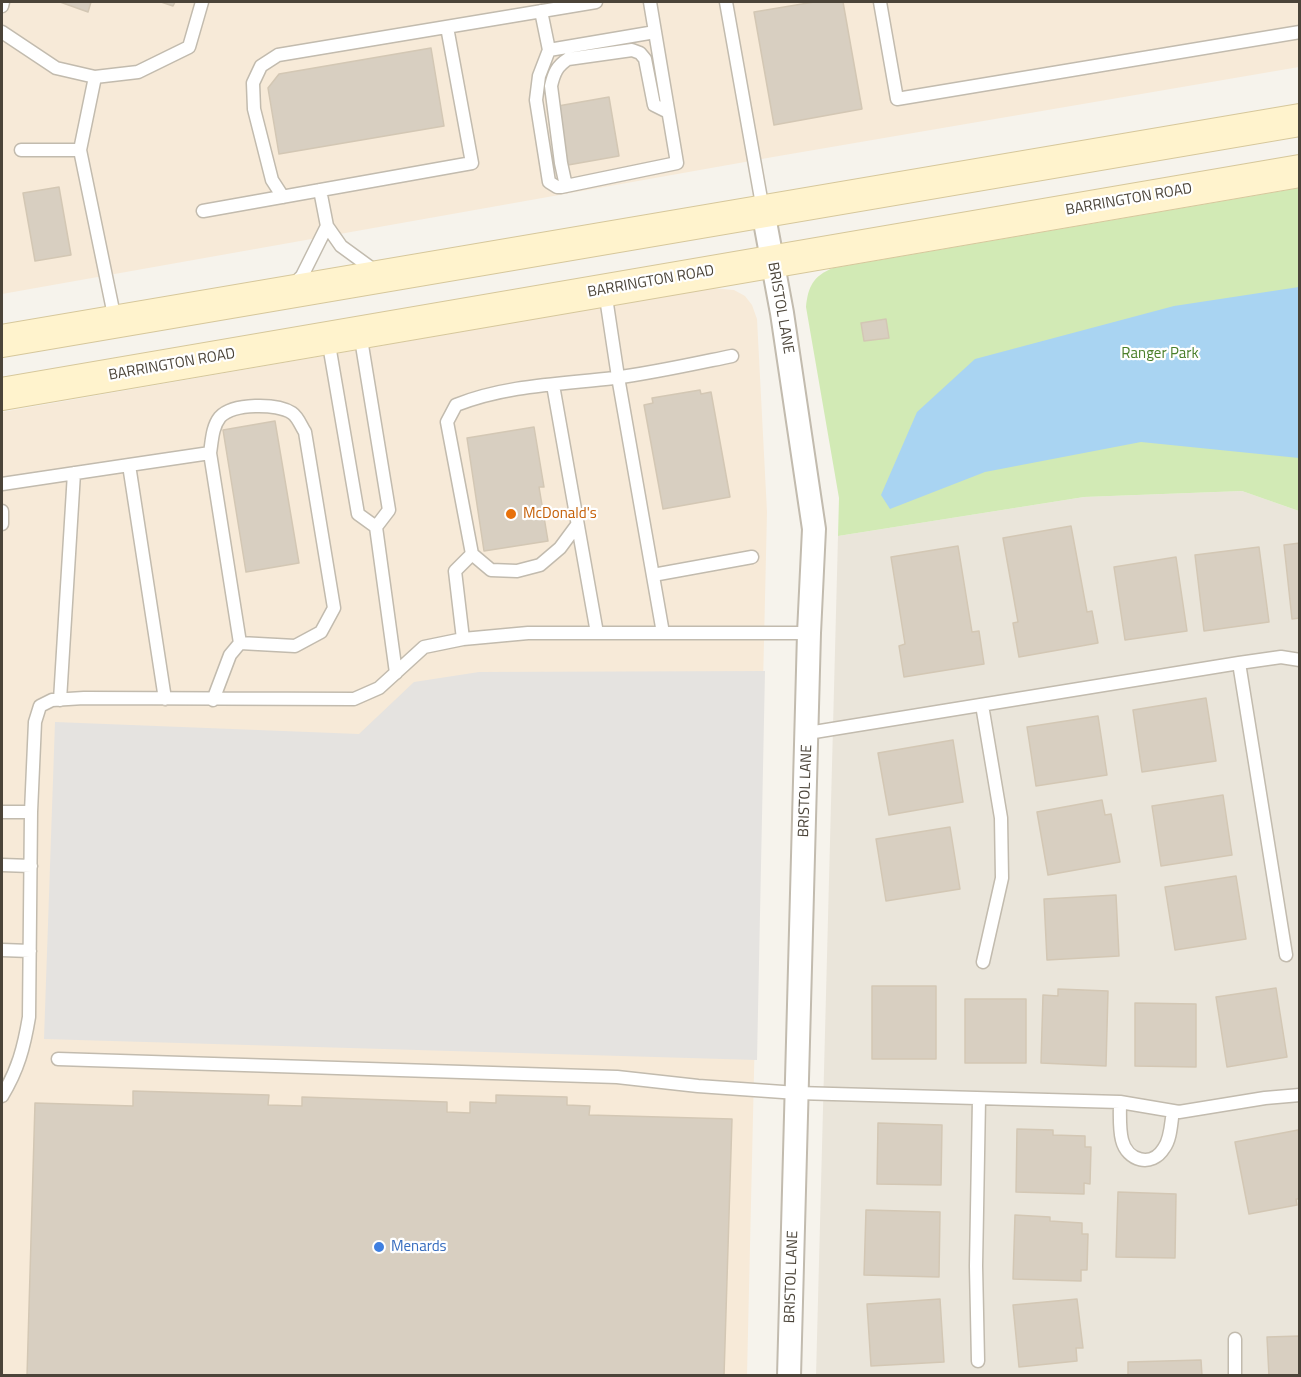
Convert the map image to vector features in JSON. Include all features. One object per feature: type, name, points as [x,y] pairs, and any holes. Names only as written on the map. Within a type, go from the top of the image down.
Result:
[{"type":"main road","points":[[2,341],[1299,120]]},
{"type":"main road","name":"BARRINGTON ROAD","points":[[2,394],[1299,171]]},
{"type":"street","name":"BRISTOL LANE","points":[[763,211],[814,529],[809,633],[789,1376]]},
{"type":"lane","points":[[2,6],[3,2]]},
{"type":"lane","points":[[2,32],[56,68],[95,77],[138,72],[189,47],[202,2]]},
{"type":"lane","points":[[284,197],[273,180],[254,110],[253,83],[261,66],[278,55],[596,2]]},
{"type":"lane","points":[[541,11],[549,50],[539,76],[536,100],[549,182],[557,187],[677,164],[650,2]]},
{"type":"lane","points":[[726,2],[763,211]]},
{"type":"lane","points":[[880,2],[897,99],[1299,32]]},
{"type":"lane","points":[[202,211],[472,163],[447,27]]},
{"type":"lane","points":[[549,50],[655,32]]},
{"type":"lane","points":[[566,186],[551,86],[560,64],[568,59],[632,50],[640,53],[645,59],[654,105],[669,111]]},
{"type":"lane","points":[[95,77],[80,150],[115,322]]},
{"type":"lane","points":[[21,150],[80,150]]},
{"type":"lane","points":[[320,190],[327,226],[342,246],[384,277]]},
{"type":"lane","points":[[283,294],[302,276],[327,226]]},
{"type":"lane","points":[[605,291],[663,633]]},
{"type":"lane","points":[[360,333],[389,510],[376,527],[396,674]]},
{"type":"lane","points":[[327,338],[358,514],[376,527]]},
{"type":"lane","points":[[578,525],[561,548],[540,565],[516,571],[491,570],[472,554],[447,422],[456,405],[475,397],[618,377],[732,356]]},
{"type":"lane","points":[[553,385],[597,633]]},
{"type":"lane","points":[[213,700],[230,655],[240,643],[210,453],[214,430],[221,416],[235,410],[261,405],[278,406],[294,414],[305,432],[334,608],[321,632],[295,646],[240,643]]},
{"type":"lane","points":[[2,484],[210,453]]},
{"type":"lane","points":[[129,465],[165,699]]},
{"type":"lane","points":[[60,700],[74,473]]},
{"type":"lane","points":[[2,511],[2,524]]},
{"type":"lane","points":[[462,639],[455,571],[472,554]]},
{"type":"lane","points":[[653,575],[752,557]]},
{"type":"lane","points":[[2,1096],[14,1075],[25,1043],[29,1017],[31,813],[35,722],[40,706],[52,700],[354,699],[379,688],[424,647],[462,639],[528,633],[809,633]]},
{"type":"lane","points":[[808,733],[1239,663],[1281,657],[1299,660]]},
{"type":"lane","points":[[1239,663],[1286,955]]},
{"type":"lane","points":[[982,705],[1001,818],[1002,866],[1002,878],[983,962]]},
{"type":"lane","points":[[2,812],[31,813]]},
{"type":"lane","points":[[2,865],[31,866]]},
{"type":"lane","points":[[2,950],[30,951]]},
{"type":"lane","points":[[58,1059],[617,1077],[797,1093],[1120,1102],[1190,1112],[1264,1098],[1299,1095]]},
{"type":"lane","points":[[978,1361],[976,1266],[979,1099]]},
{"type":"lane","points":[[1120,1102],[1122,1142],[1129,1155],[1141,1161],[1154,1158],[1164,1150],[1173,1111]]},
{"type":"lane","points":[[1235,1339],[1235,1376]]},
{"type":"shaded area","points":[[2,2],[1299,2],[1299,67],[773,157],[2,294]]},
{"type":"shaded area","points":[[711,288],[734,290],[745,296],[752,305],[757,319],[767,512],[747,1375],[2,1376],[2,412]]},
{"type":"shaded area","points":[[1242,491],[1299,511],[1299,1375],[816,1376],[838,536],[1084,497]]},
{"type":"shaded area","points":[[765,671],[757,1060],[44,1039],[55,722],[359,734],[414,682],[479,672]]},
{"type":"green space","name":"Ranger Park","points":[[1299,188],[1299,511],[1242,491],[1084,497],[838,536],[839,498],[806,307],[810,288],[826,271]]},
{"type":"water","points":[[1299,287],[1299,458],[1141,442],[985,472],[890,509],[881,495],[917,412],[975,359],[1174,306]]},
{"type":"building","points":[[60,2],[91,2],[88,12]]},
{"type":"building","points":[[161,2],[175,2],[173,6]]},
{"type":"building","points":[[814,2],[843,2],[862,109],[774,125],[754,12]]},
{"type":"building","points":[[431,48],[444,126],[279,154],[268,88],[279,74]]},
{"type":"building","points":[[609,97],[619,156],[568,165],[558,106]]},
{"type":"building","points":[[59,187],[71,255],[35,261],[23,193]]},
{"type":"building","points":[[886,319],[889,338],[864,341],[861,323]]},
{"type":"building","points":[[700,390],[701,394],[711,392],[730,497],[663,509],[644,405],[653,403],[652,398]]},
{"type":"building","points":[[275,421],[299,563],[246,572],[223,430]]},
{"type":"building","name":"McDonald's","points":[[534,427],[544,487],[539,487],[548,541],[484,551],[467,438]]},
{"type":"building","points":[[1071,526],[1087,612],[1092,611],[1098,643],[1019,657],[1013,623],[1018,622],[1003,538]]},
{"type":"building","points":[[1300,543],[1300,618],[1292,619],[1284,545]]},
{"type":"building","points":[[958,546],[972,632],[979,631],[984,664],[904,677],[899,646],[905,644],[891,557]]},
{"type":"building","points":[[1259,547],[1269,622],[1204,631],[1195,555]]},
{"type":"building","points":[[1176,557],[1187,631],[1125,640],[1114,567]]},
{"type":"building","points":[[1206,698],[1216,761],[1142,772],[1133,710]]},
{"type":"building","points":[[1098,716],[1107,775],[1036,786],[1027,727]]},
{"type":"building","points":[[953,740],[963,802],[889,815],[878,753]]},
{"type":"building","points":[[1223,795],[1232,855],[1161,866],[1152,806]]},
{"type":"building","points":[[1102,800],[1105,815],[1111,814],[1120,862],[1048,875],[1037,812]]},
{"type":"building","points":[[950,827],[960,889],[886,901],[876,839]]},
{"type":"building","points":[[1236,876],[1246,939],[1175,950],[1165,887]]},
{"type":"building","points":[[1116,895],[1119,956],[1047,960],[1044,899]]},
{"type":"building","points":[[872,986],[936,986],[936,1059],[872,1059]]},
{"type":"building","points":[[1276,988],[1287,1057],[1227,1067],[1216,997]]},
{"type":"building","points":[[1058,989],[1108,991],[1106,1066],[1041,1063],[1043,995],[1058,996]]},
{"type":"building","points":[[965,999],[1026,999],[1026,1063],[965,1063]]},
{"type":"building","points":[[1135,1003],[1196,1004],[1196,1067],[1135,1066]]},
{"type":"building","name":"Menards","points":[[133,1091],[269,1095],[268,1105],[302,1106],[302,1097],[447,1102],[447,1112],[470,1113],[470,1102],[496,1103],[496,1095],[567,1097],[567,1105],[590,1106],[589,1115],[732,1119],[724,1376],[27,1376],[35,1103],[133,1106]]},
{"type":"building","points":[[878,1123],[942,1125],[941,1185],[877,1184]]},
{"type":"building","points":[[1017,1129],[1053,1130],[1053,1135],[1085,1136],[1085,1147],[1091,1147],[1090,1184],[1084,1183],[1084,1194],[1016,1192]]},
{"type":"building","points":[[1298,1130],[1300,1199],[1296,1199],[1297,1205],[1249,1214],[1235,1142]]},
{"type":"building","points":[[1118,1192],[1176,1194],[1175,1258],[1116,1257]]},
{"type":"building","points":[[866,1210],[940,1212],[939,1277],[864,1275]]},
{"type":"building","points":[[1015,1215],[1050,1217],[1050,1221],[1082,1223],[1082,1234],[1088,1234],[1087,1270],[1081,1270],[1081,1281],[1013,1279]]},
{"type":"building","points":[[940,1299],[944,1362],[871,1366],[867,1304]]},
{"type":"building","points":[[1077,1299],[1083,1348],[1076,1348],[1077,1361],[1019,1367],[1013,1305]]},
{"type":"building","points":[[1300,1336],[1300,1376],[1269,1376],[1267,1337]]},
{"type":"building","points":[[1201,1360],[1202,1376],[1128,1376],[1128,1362]]},
{"type":"place","name":"McDonald's","points":[[511,514]]},
{"type":"place","name":"Menards","points":[[379,1247]]}]
